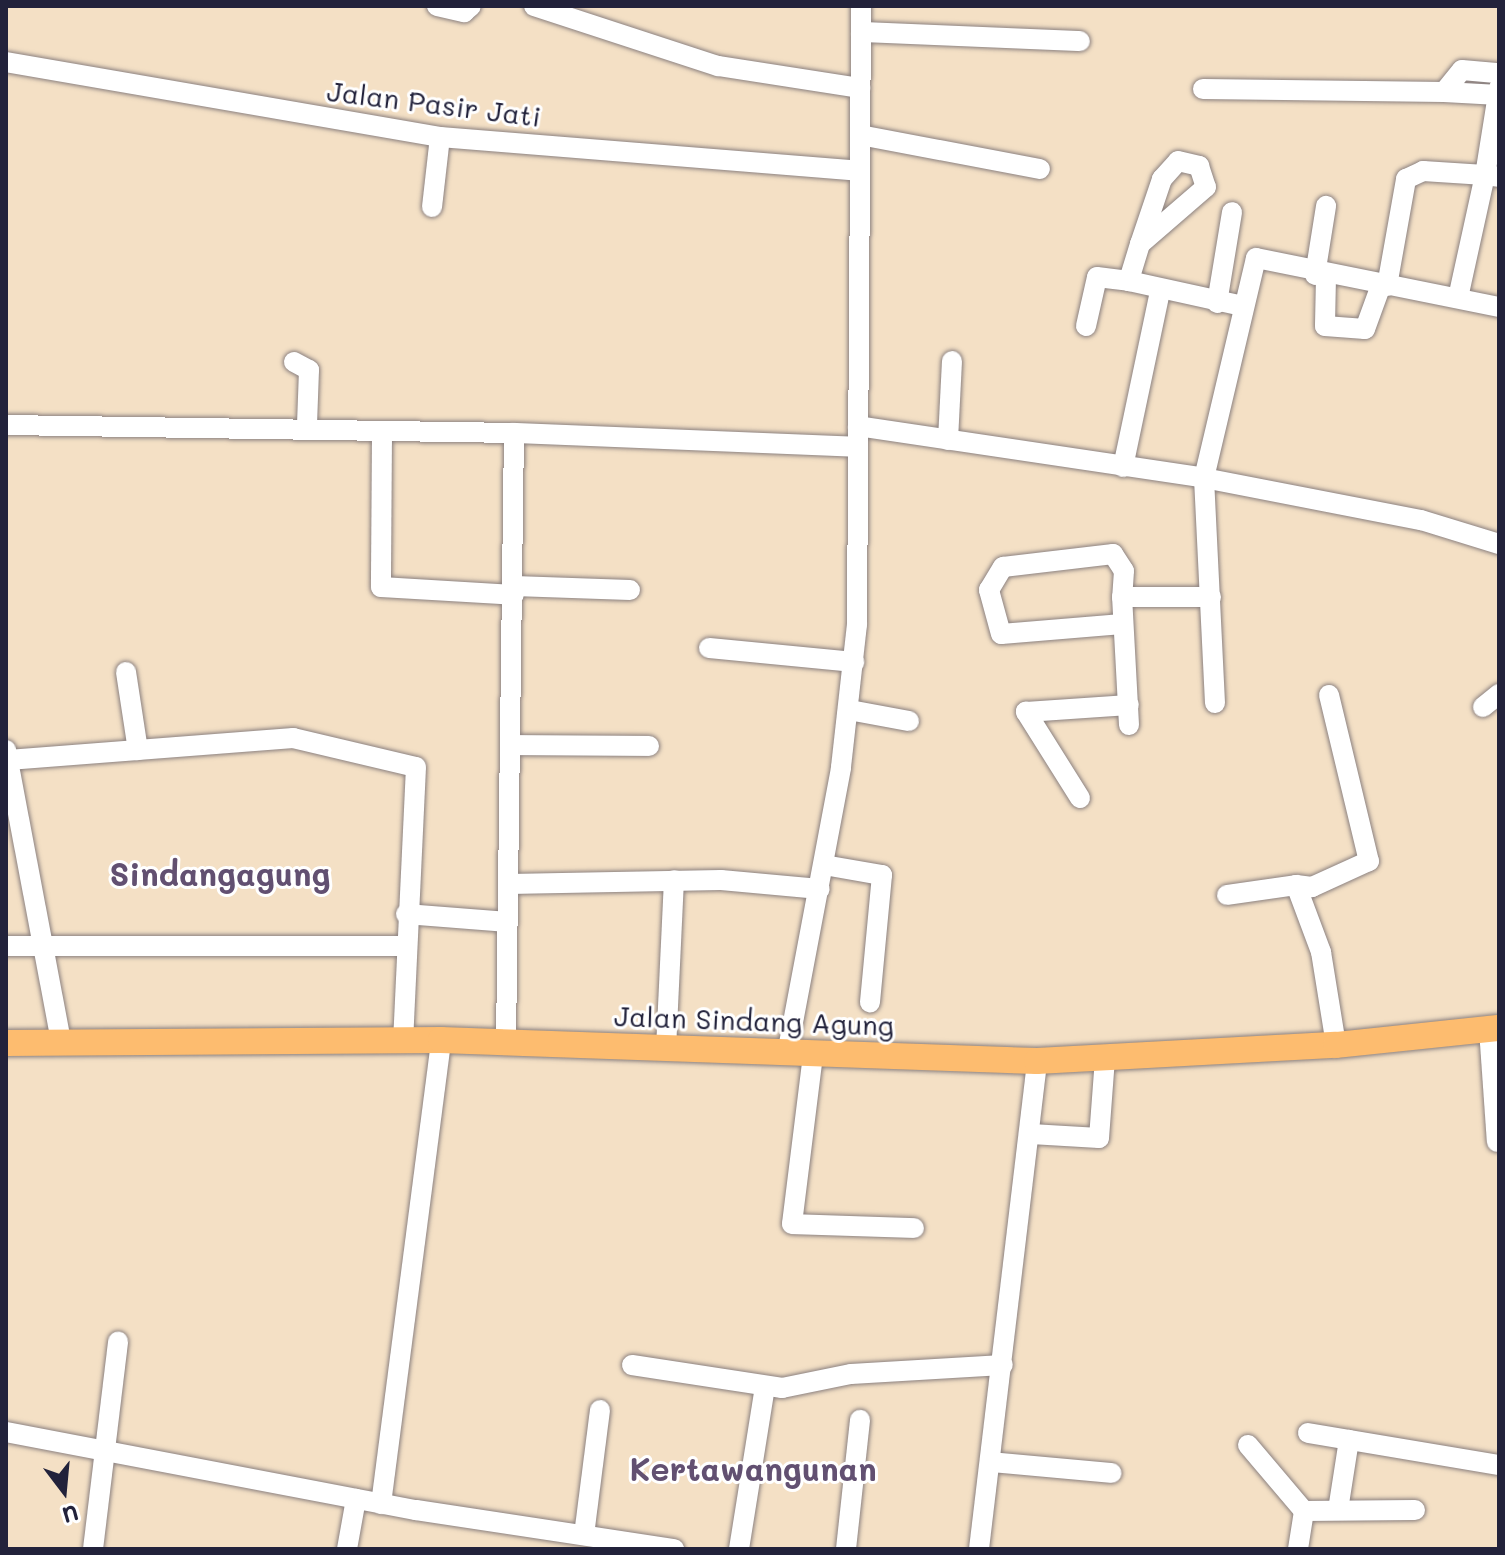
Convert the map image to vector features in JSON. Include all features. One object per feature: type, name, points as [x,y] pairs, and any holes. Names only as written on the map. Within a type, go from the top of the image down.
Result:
[{"type":"main road","name":"Jalan Sindang Agung","points":[[6,1043],[441,1040],[1037,1061],[1336,1045],[1494,1029]]},
{"type":"street","points":[[437,6],[464,12],[471,6]]},
{"type":"street","points":[[534,6],[570,11],[718,66],[860,88]]},
{"type":"street","points":[[861,6],[854,662],[820,889],[800,1054],[792,1224],[914,1228]]},
{"type":"street","points":[[861,32],[1080,41]]},
{"type":"street","name":"Jalan Pasir Jati","points":[[6,62],[440,137],[859,171]]},
{"type":"street","points":[[1444,92],[1462,70],[1499,73]]},
{"type":"street","points":[[1203,89],[1499,93],[1492,176],[1458,298]]},
{"type":"street","points":[[860,135],[1040,169]]},
{"type":"street","points":[[432,207],[440,137]]},
{"type":"street","points":[[1326,206],[1321,276],[1325,326],[1365,329],[1384,286],[1406,179],[1423,171],[1492,176]]},
{"type":"street","points":[[1217,303],[1232,212]]},
{"type":"street","points":[[1129,281],[1140,244]]},
{"type":"street","points":[[1226,250],[1321,276],[1499,307]]},
{"type":"street","points":[[1215,703],[1204,478],[1256,258]]},
{"type":"street","points":[[1086,326],[1097,277],[1243,306]]},
{"type":"street","points":[[1123,467],[1160,291]]},
{"type":"street","points":[[948,440],[952,361]]},
{"type":"street","points":[[294,362],[309,370],[307,425]]},
{"type":"street","points":[[6,425],[307,425],[382,433],[858,436],[948,440],[1204,478],[1421,520],[1499,544]]},
{"type":"street","points":[[382,433],[381,587],[630,590]]},
{"type":"street","points":[[506,1042],[514,433]]},
{"type":"street","points":[[1080,798],[1026,712],[1129,715],[1122,624],[1124,571],[1113,554],[1013,564],[995,573],[989,590],[1001,634],[1122,624]]},
{"type":"street","points":[[1122,597],[1211,597]]},
{"type":"street","points":[[709,648],[854,662]]},
{"type":"street","points":[[126,672],[138,750]]},
{"type":"street","points":[[1227,895],[1296,885],[1312,887],[1369,861],[1329,695]]},
{"type":"street","points":[[849,710],[909,721]]},
{"type":"street","points":[[61,1042],[46,947],[7,755],[138,750],[293,738],[416,767],[404,946],[403,1040]]},
{"type":"street","points":[[512,745],[649,746]]},
{"type":"street","points":[[824,865],[882,875],[870,1002]]},
{"type":"street","points":[[509,884],[674,880],[820,889]]},
{"type":"street","points":[[666,1049],[674,880]]},
{"type":"street","points":[[1296,885],[1321,952],[1336,1045]]},
{"type":"street","points":[[406,914],[508,922]]},
{"type":"street","points":[[6,946],[404,946]]},
{"type":"street","points":[[1494,1029],[1497,1142]]},
{"type":"street","points":[[381,1504],[441,1040]]},
{"type":"street","points":[[1031,1134],[1099,1138],[1105,1058]]},
{"type":"street","points":[[979,1549],[1015,1269],[1037,1061]]},
{"type":"street","points":[[93,1549],[118,1341]]},
{"type":"street","points":[[632,1365],[765,1387],[1003,1365]]},
{"type":"street","points":[[739,1549],[765,1387]]},
{"type":"street","points":[[584,1535],[600,1410]]},
{"type":"street","points":[[846,1549],[860,1420]]},
{"type":"street","points":[[6,1432],[381,1504],[674,1549]]},
{"type":"street","points":[[1308,1433],[1499,1465]]},
{"type":"street","points":[[1338,1510],[1349,1440]]},
{"type":"street","points":[[1248,1445],[1304,1511],[1298,1549]]},
{"type":"street","points":[[991,1462],[1112,1473]]},
{"type":"street","points":[[347,1549],[356,1499]]},
{"type":"street","points":[[1304,1511],[1415,1510]]},
{"type":"district","name":"Sindangagung","points":[[220,873]]},
{"type":"district","name":"Kertawangunan","points":[[753,1468]]}]
